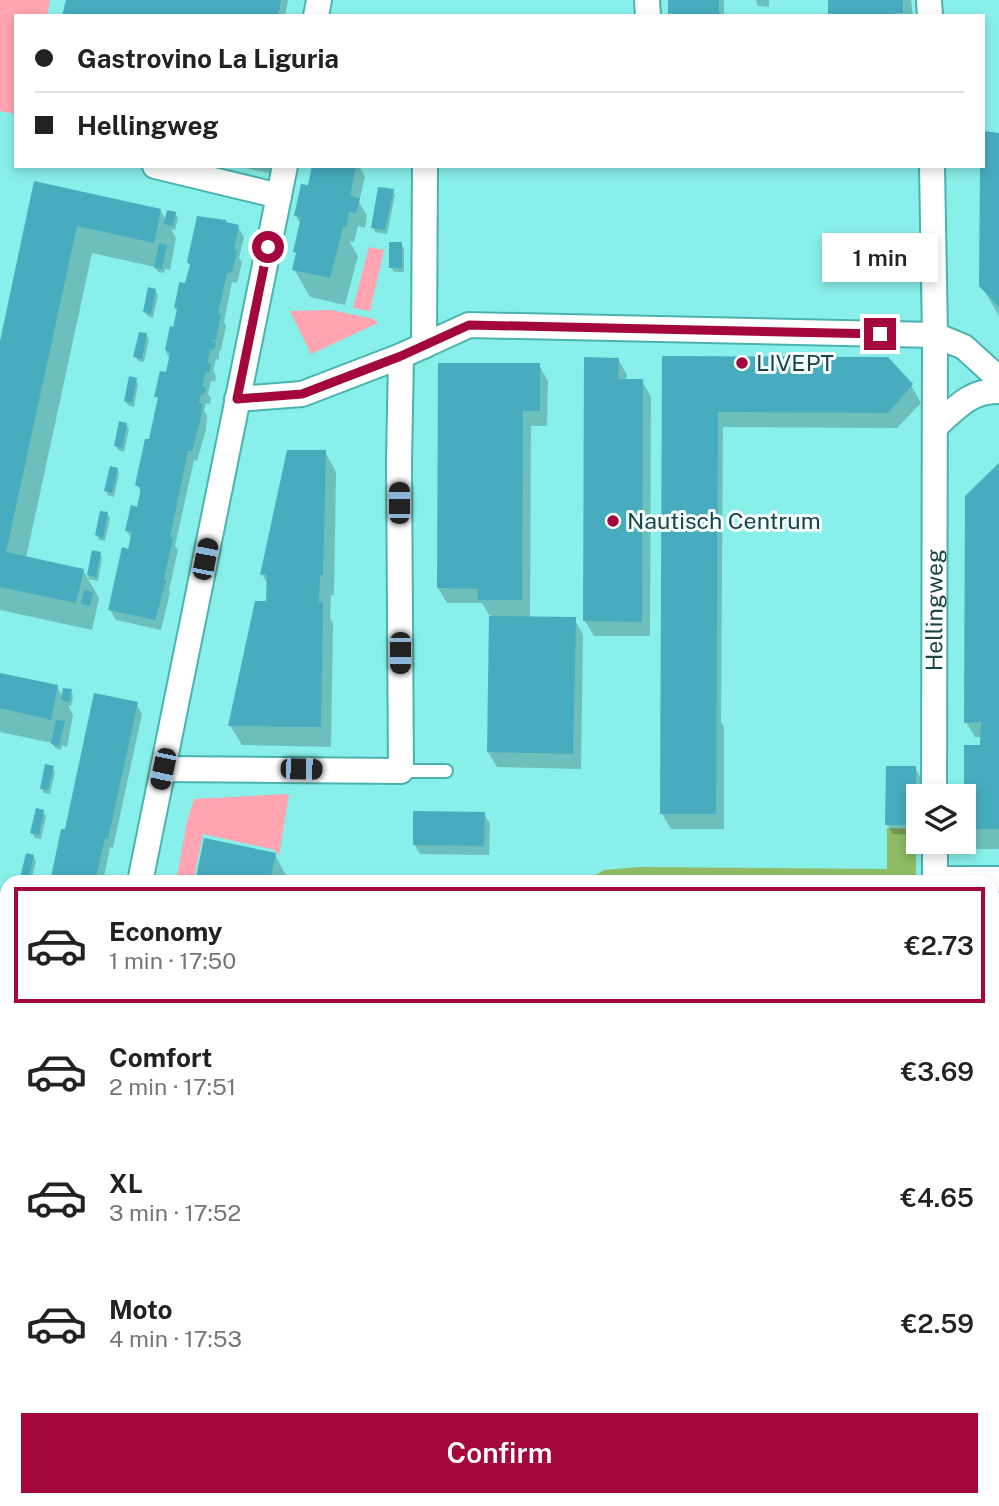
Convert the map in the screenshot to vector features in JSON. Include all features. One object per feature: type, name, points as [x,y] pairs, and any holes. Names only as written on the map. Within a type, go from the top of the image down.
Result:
[{"type":"street","points":[[163,168],[279,196]]},
{"type":"street","points":[[140,875],[285,168]]},
{"type":"street","points":[[424,346],[425,168]]},
{"type":"street","name":"Hellingweg","points":[[932,168],[936,426],[934,784]]},
{"type":"street","points":[[237,399],[302,394],[401,356],[469,325],[489,324],[935,335],[964,347],[999,379]]},
{"type":"street","points":[[163,769],[401,771],[401,356]]},
{"type":"street","points":[[936,426],[961,403],[984,390],[999,391]]},
{"type":"street","points":[[934,854],[935,875]]},
{"type":"lane","points":[[401,771],[446,771]]},
{"type":"shaded area","points":[[0,0],[50,0],[47,14],[14,14],[14,114],[0,111]]},
{"type":"shaded area","points":[[369,247],[384,250],[370,311],[353,308]]},
{"type":"shaded area","points":[[331,310],[374,319],[378,323],[311,354],[290,311]]},
{"type":"shaded area","points":[[289,794],[279,856],[275,850],[203,834],[194,875],[177,875],[194,799]]},
{"type":"shaded area","points":[[887,828],[906,829],[906,854],[916,854],[916,875],[596,875],[604,870],[640,867],[887,869]]},
{"type":"building","points":[[66,0],[281,0],[278,14],[62,14]]},
{"type":"building","points":[[668,0],[719,0],[719,14],[668,14]]},
{"type":"building","points":[[828,0],[903,0],[903,13],[828,14]]},
{"type":"building","points":[[985,131],[999,133],[999,307],[979,286],[980,168],[985,168]]},
{"type":"building","points":[[312,168],[356,168],[350,195],[360,199],[356,213],[349,212],[346,227],[343,227],[330,278],[292,270],[301,217],[294,216],[301,184],[308,185]]},
{"type":"building","points":[[34,181],[161,209],[154,243],[77,226],[6,552],[84,569],[76,603],[0,587],[0,341]]},
{"type":"building","points":[[378,187],[394,189],[385,230],[371,228]]},
{"type":"building","points":[[167,210],[176,212],[173,226],[164,224]]},
{"type":"building","points":[[197,216],[226,220],[239,225],[234,250],[237,251],[233,269],[227,273],[218,314],[221,314],[216,340],[212,341],[216,342],[214,350],[210,349],[208,363],[211,364],[209,373],[206,371],[202,386],[206,387],[199,403],[202,403],[201,418],[192,451],[188,451],[170,537],[173,538],[164,579],[166,581],[155,620],[108,610],[122,547],[128,549],[132,532],[125,531],[131,505],[137,507],[141,488],[135,485],[145,439],[149,439],[158,397],[154,397],[160,371],[166,372],[170,353],[165,350],[177,309],[174,308],[179,282],[185,283],[190,265],[187,262]]},
{"type":"building","points":[[389,242],[402,242],[402,268],[389,268]]},
{"type":"building","points":[[159,243],[167,245],[162,269],[154,268]]},
{"type":"building","points":[[148,287],[156,289],[151,314],[143,312]]},
{"type":"building","points":[[139,332],[147,333],[142,359],[133,357]]},
{"type":"building","points":[[662,356],[888,357],[913,384],[888,413],[718,412],[716,814],[660,814]]},
{"type":"building","name":"Nautisch Centrum","points":[[584,357],[619,358],[618,379],[643,379],[642,622],[583,621]]},
{"type":"building","points":[[438,363],[540,363],[540,411],[523,411],[522,600],[478,600],[478,589],[437,588]]},
{"type":"building","points":[[129,376],[137,378],[132,403],[124,401]]},
{"type":"building","points":[[119,421],[127,423],[122,448],[114,446]]},
{"type":"building","points":[[287,450],[326,450],[323,575],[320,575],[319,602],[323,602],[321,727],[228,726],[255,601],[266,601],[267,574],[260,575]]},
{"type":"building","points":[[999,463],[999,829],[976,829],[976,784],[964,784],[964,745],[980,745],[981,722],[964,723],[965,496]]},
{"type":"building","points":[[110,466],[118,468],[112,493],[104,491]]},
{"type":"building","points":[[100,511],[108,512],[103,538],[95,535]]},
{"type":"building","points":[[92,550],[101,552],[96,577],[87,575]]},
{"type":"building","points":[[84,590],[93,592],[90,606],[81,604]]},
{"type":"building","points":[[489,616],[576,617],[573,754],[487,752]]},
{"type":"building","points":[[0,673],[58,685],[51,720],[0,708]]},
{"type":"building","points":[[63,688],[72,689],[69,702],[61,700]]},
{"type":"building","points":[[94,693],[138,702],[108,839],[105,838],[97,875],[51,875],[61,829],[65,829]]},
{"type":"building","points":[[56,720],[65,721],[59,746],[51,744]]},
{"type":"building","points":[[45,764],[54,766],[48,790],[40,789]]},
{"type":"building","points":[[886,766],[916,766],[916,784],[906,784],[906,825],[885,825]]},
{"type":"building","points":[[36,808],[44,810],[39,835],[30,833]]},
{"type":"building","points":[[413,811],[485,812],[484,846],[413,845]]},
{"type":"building","points":[[204,838],[276,853],[271,875],[196,875]]},
{"type":"building","points":[[26,853],[34,855],[30,875],[21,875]]},
{"type":"place","name":"LIVEPT","points":[[742,363]]},
{"type":"place","name":"Nautisch Centrum","points":[[613,521]]},
{"type":"route","points":[[268,247],[237,399],[302,394],[401,356],[469,325],[880,334]]}]
